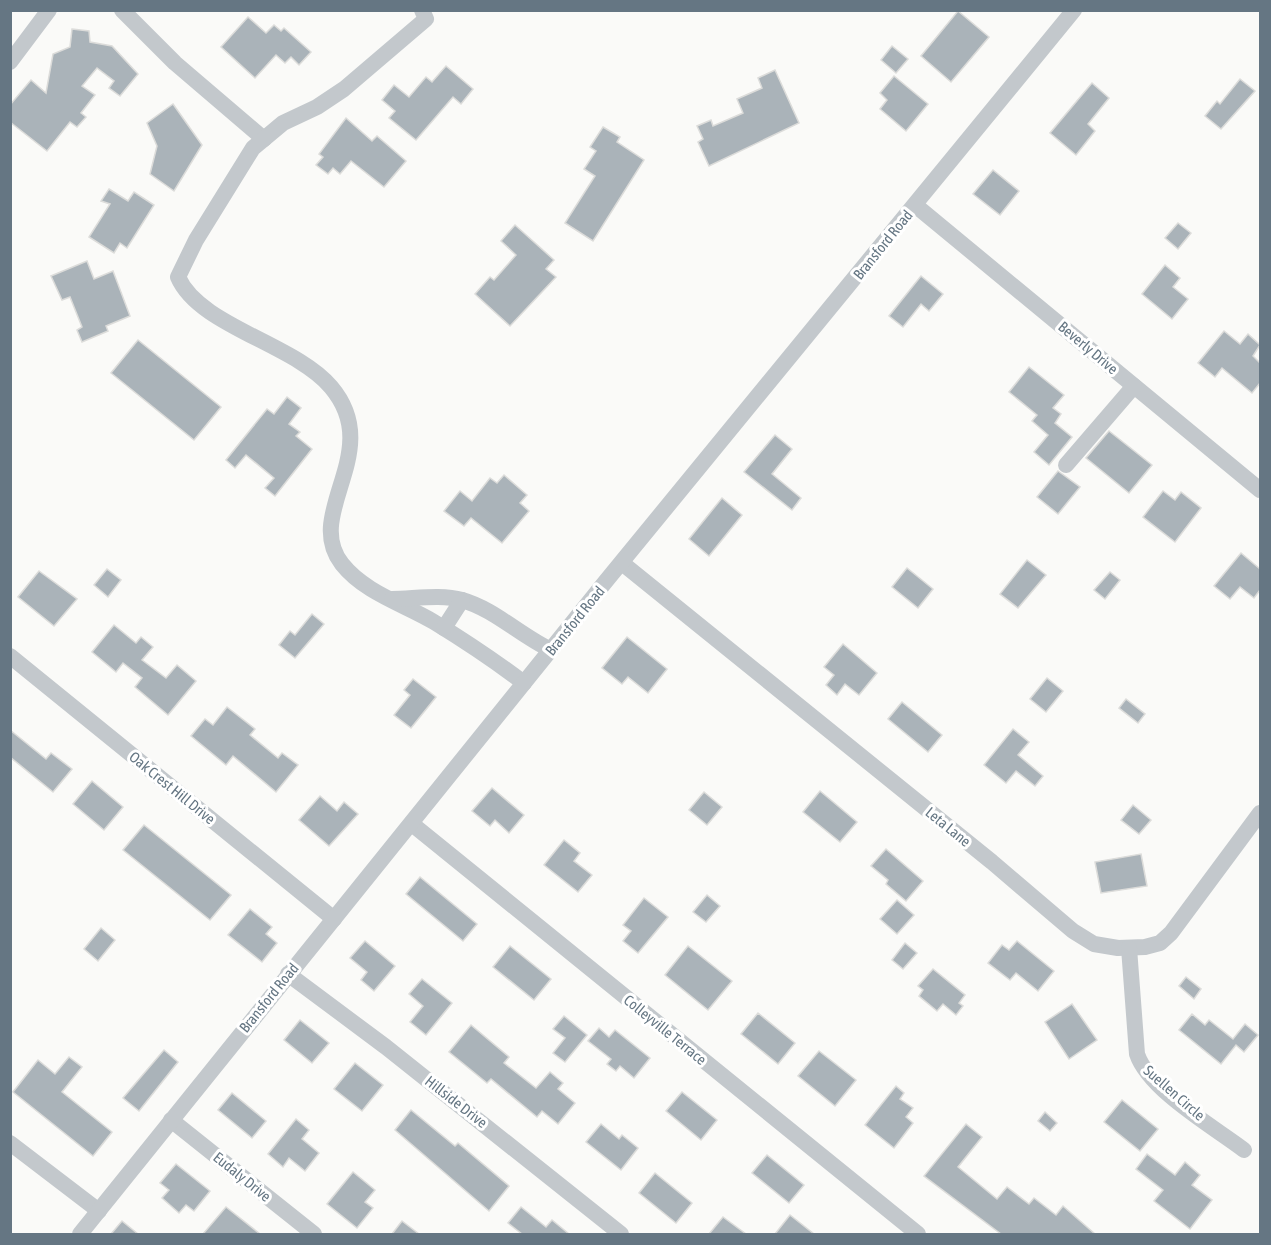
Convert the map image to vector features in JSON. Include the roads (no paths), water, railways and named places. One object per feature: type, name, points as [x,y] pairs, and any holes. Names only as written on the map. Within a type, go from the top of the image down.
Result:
[{"type":"street","points":[[10,62],[49,10]]},
{"type":"street","points":[[122,10],[175,63],[264,139]]},
{"type":"street","points":[[422,10],[426,19],[344,89],[317,107],[283,123],[253,148],[196,240],[178,277],[183,289],[226,322],[306,364],[332,388],[351,425],[351,451],[332,514],[332,544],[342,564],[369,587],[444,628],[490,657],[524,683]]},
{"type":"street","name":"Bransford Road","points":[[80,1234],[524,683],[1074,10]]},
{"type":"street","name":"Beverly Drive","points":[[915,205],[1260,490]]},
{"type":"street","points":[[1066,465],[1134,386]]},
{"type":"street","name":"Leta Lane","points":[[622,563],[1073,931],[1094,944],[1129,948],[1160,943],[1171,933],[1260,813]]},
{"type":"street","points":[[388,599],[462,600],[479,607],[525,637],[551,650]]},
{"type":"street","points":[[444,628],[462,600]]},
{"type":"street","name":"Oak Crest Hill Drive","points":[[10,656],[334,919]]},
{"type":"street","name":"Colleyville Terrace","points":[[412,824],[918,1234]]},
{"type":"street","name":"Suellen Circle","points":[[1129,948],[1137,1054],[1142,1067],[1178,1100],[1244,1150]]},
{"type":"street","name":"Hillside Drive","points":[[288,974],[386,1047],[621,1234]]},
{"type":"street","name":"Eudaly Drive","points":[[171,1120],[314,1234]]},
{"type":"street","points":[[10,1143],[99,1211]]}]
